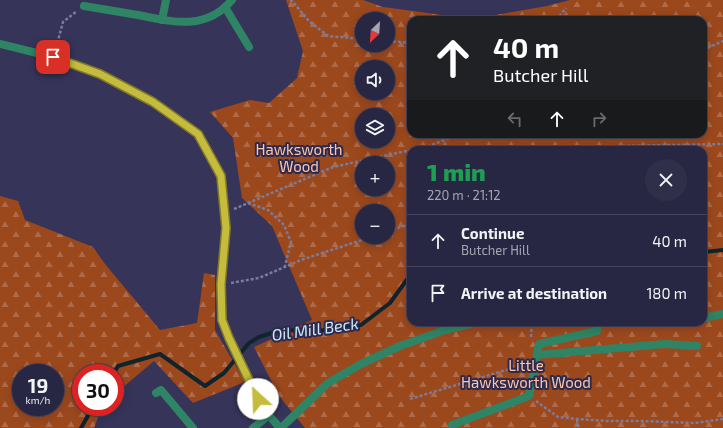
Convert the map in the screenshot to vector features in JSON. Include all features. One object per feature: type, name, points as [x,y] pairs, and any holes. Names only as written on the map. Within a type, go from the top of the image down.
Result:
[{"type":"street","points":[[162,20],[166,0]]},
{"type":"street","points":[[84,6],[162,20],[189,22],[209,18],[225,8],[232,0]]},
{"type":"street","points":[[225,8],[249,47]]},
{"type":"street","points":[[0,44],[53,57],[100,74],[147,98],[198,134],[221,176],[226,228],[221,284],[222,320],[229,338],[264,410],[268,416],[281,428],[328,383],[361,364],[400,346],[446,330],[462,326]]},
{"type":"street","points":[[707,317],[723,314]]},
{"type":"street","points":[[452,425],[529,396],[539,344],[597,331],[598,326]]},
{"type":"street","points":[[537,355],[665,344],[697,346]]},
{"type":"street","points":[[156,393],[161,390],[193,428]]},
{"type":"street","points":[[254,428],[268,416]]},
{"type":"path","points":[[290,0],[309,22],[328,36],[355,38]]},
{"type":"path","points":[[53,57],[63,22],[84,6]]},
{"type":"path","points":[[559,16],[566,8]]},
{"type":"path","points":[[707,48],[723,41]]},
{"type":"path","points":[[395,42],[407,43]]},
{"type":"path","points":[[429,146],[449,138]]},
{"type":"path","points":[[619,146],[723,144]]},
{"type":"path","points":[[224,212],[333,167],[407,151]]},
{"type":"path","points":[[247,203],[268,210],[284,225],[291,242],[285,267]]},
{"type":"path","points":[[395,229],[407,225]]},
{"type":"path","points":[[221,284],[259,278],[301,260],[355,242]]},
{"type":"path","points":[[531,342],[532,326]]},
{"type":"path","points":[[410,399],[530,362]]},
{"type":"path","points":[[529,396],[558,417],[578,420],[695,422],[723,419]]},
{"type":"path","points":[[578,420],[578,428]]},
{"type":"green space","points":[[286,0],[363,0],[383,7],[450,16],[407,16],[407,138],[707,138],[707,16],[489,16],[547,6],[570,0],[723,0],[723,428],[305,428],[279,396],[254,347],[312,320],[272,226],[242,198],[233,138],[210,112],[250,100],[269,103],[297,78],[303,51]]},
{"type":"green space","points":[[0,196],[18,201],[25,220],[93,247],[105,264],[160,330],[197,323],[204,273],[215,275],[215,330],[245,382],[193,403],[154,361],[124,386],[124,364],[72,364],[72,416],[99,416],[94,428],[0,428]]},
{"type":"waterway","name":"Oil Mill Beck","points":[[707,252],[723,250]]},
{"type":"waterway","name":"Oil Mill Beck","points":[[124,364],[160,354],[205,386],[224,373],[249,343],[259,337],[281,330],[318,331],[361,325],[390,303],[407,280]]},
{"type":"waterway","name":"Oil Mill Beck","points":[[81,428],[88,416]]},
{"type":"route","points":[[53,57],[100,74],[153,102],[198,134],[221,176],[226,228],[221,284],[222,320],[258,399]]},
{"type":"park label","name":"Hawksworth Wood","points":[[299,158]]},
{"type":"park label","name":"Little Hawksworth Wood","points":[[526,374]]}]
